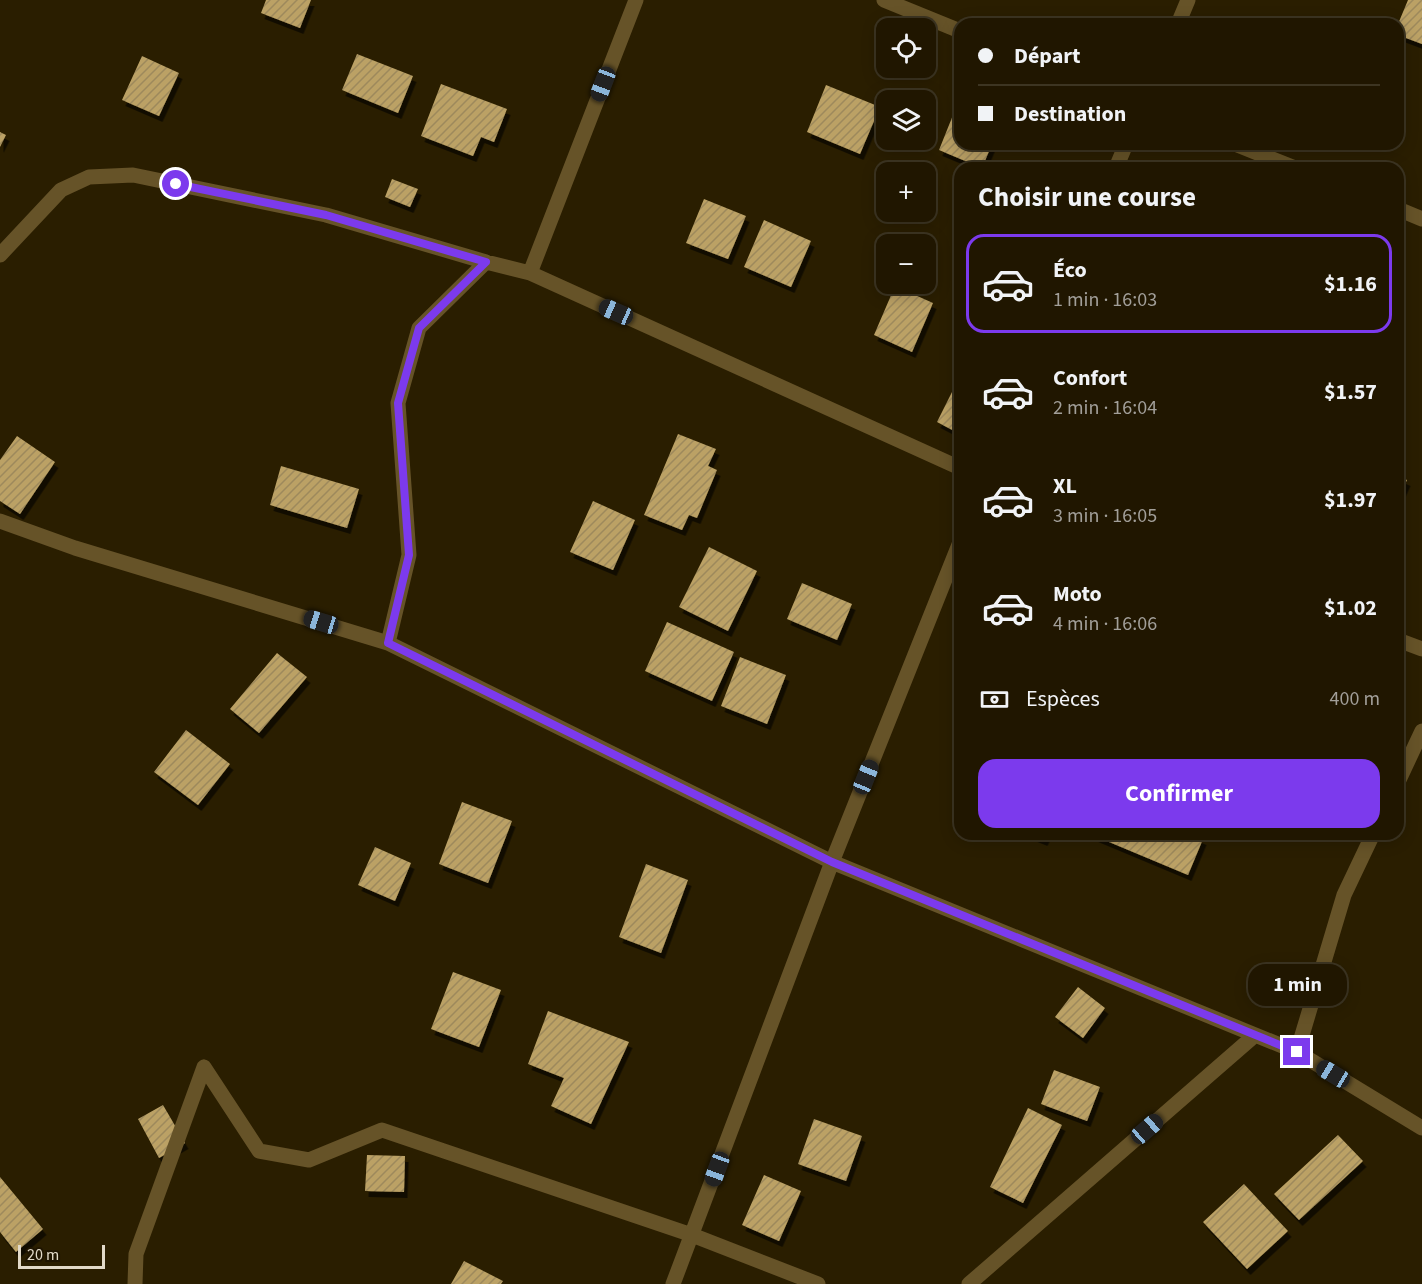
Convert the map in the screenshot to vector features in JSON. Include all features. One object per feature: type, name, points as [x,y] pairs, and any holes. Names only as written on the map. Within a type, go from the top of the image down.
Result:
[{"type":"street","points":[[530,273],[636,0]]},
{"type":"street","points":[[884,0],[954,29]]},
{"type":"street","points":[[1180,18],[1188,0]]},
{"type":"street","points":[[1250,150],[1280,162]]},
{"type":"street","points":[[0,255],[61,190],[89,177],[133,175],[326,215],[530,273],[954,465]]},
{"type":"street","points":[[1404,212],[1422,219]]},
{"type":"street","points":[[388,643],[409,555],[398,403],[419,328],[486,262]]},
{"type":"street","points":[[0,521],[75,548],[388,643],[832,862],[1297,1052],[1422,1128]]},
{"type":"street","points":[[672,1284],[832,862],[954,557]]},
{"type":"street","points":[[1404,642],[1422,649]]},
{"type":"street","points":[[1404,769],[1422,731]]},
{"type":"street","points":[[1297,1052],[1344,895],[1370,840]]},
{"type":"street","points":[[969,1284],[1254,1036]]},
{"type":"street","points":[[135,1284],[136,1254],[204,1067],[259,1150],[309,1160],[382,1130],[692,1235],[818,1284]]},
{"type":"building","points":[[266,0],[311,0],[300,28],[261,13]]},
{"type":"building","points":[[1408,0],[1422,0],[1422,44],[1404,37],[1404,18],[1400,18]]},
{"type":"building","points":[[357,54],[413,76],[398,113],[342,90]]},
{"type":"building","points":[[142,56],[179,73],[159,116],[122,100]]},
{"type":"building","points":[[441,84],[507,109],[494,142],[481,137],[473,156],[421,136]]},
{"type":"building","points":[[826,85],[876,105],[876,116],[860,154],[807,132]]},
{"type":"building","points":[[954,112],[954,150],[990,150],[984,162],[968,162],[939,150]]},
{"type":"building","points":[[0,132],[6,135],[0,147]]},
{"type":"building","points":[[392,179],[418,189],[410,207],[385,197]]},
{"type":"building","points":[[704,199],[746,216],[728,259],[686,243]]},
{"type":"building","points":[[764,220],[811,241],[791,287],[744,267]]},
{"type":"building","points":[[892,294],[913,294],[933,303],[912,352],[874,335]]},
{"type":"building","points":[[954,388],[954,431],[937,422]]},
{"type":"building","points":[[678,434],[716,449],[708,466],[717,470],[697,518],[689,515],[682,530],[644,515]]},
{"type":"building","points":[[17,436],[55,462],[20,514],[0,501],[0,460]]},
{"type":"building","points":[[281,466],[359,489],[347,528],[270,505]]},
{"type":"building","points":[[593,501],[635,520],[613,570],[570,552]]},
{"type":"building","points":[[709,547],[757,571],[728,631],[679,607]]},
{"type":"building","points":[[802,583],[852,604],[837,640],[787,619]]},
{"type":"building","points":[[667,622],[734,652],[712,701],[645,671]]},
{"type":"building","points":[[277,653],[307,677],[259,733],[230,709]]},
{"type":"building","points":[[740,657],[786,675],[767,724],[721,706]]},
{"type":"building","points":[[186,730],[230,764],[198,805],[154,772]]},
{"type":"building","points":[[462,802],[512,821],[488,883],[439,864]]},
{"type":"building","points":[[1104,840],[1203,840],[1188,875]]},
{"type":"building","points":[[375,847],[411,863],[395,901],[358,885]]},
{"type":"building","points":[[646,864],[688,880],[661,953],[619,937]]},
{"type":"building","points":[[453,972],[501,990],[479,1047],[431,1029]]},
{"type":"building","points":[[1078,987],[1105,1008],[1083,1038],[1055,1017]]},
{"type":"building","points":[[548,1011],[629,1042],[591,1124],[551,1106],[564,1078],[528,1064]]},
{"type":"building","points":[[1054,1070],[1100,1087],[1087,1121],[1041,1104]]},
{"type":"building","points":[[163,1105],[185,1143],[159,1158],[138,1119]]},
{"type":"building","points":[[1028,1108],[1062,1125],[1023,1203],[990,1187]]},
{"type":"building","points":[[814,1119],[862,1136],[846,1181],[798,1164]]},
{"type":"building","points":[[1338,1135],[1363,1161],[1299,1220],[1274,1194]]},
{"type":"building","points":[[367,1155],[405,1156],[404,1192],[365,1191]]},
{"type":"building","points":[[764,1175],[801,1191],[779,1241],[742,1225]]},
{"type":"building","points":[[0,1177],[43,1229],[16,1252],[0,1232]]},
{"type":"building","points":[[1244,1184],[1288,1231],[1247,1269],[1203,1222]]},
{"type":"building","points":[[464,1261],[503,1281],[501,1284],[451,1284]]},
{"type":"route","points":[[176,184],[326,215],[486,262],[419,328],[398,403],[409,555],[388,643],[832,862],[1297,1052]]}]
